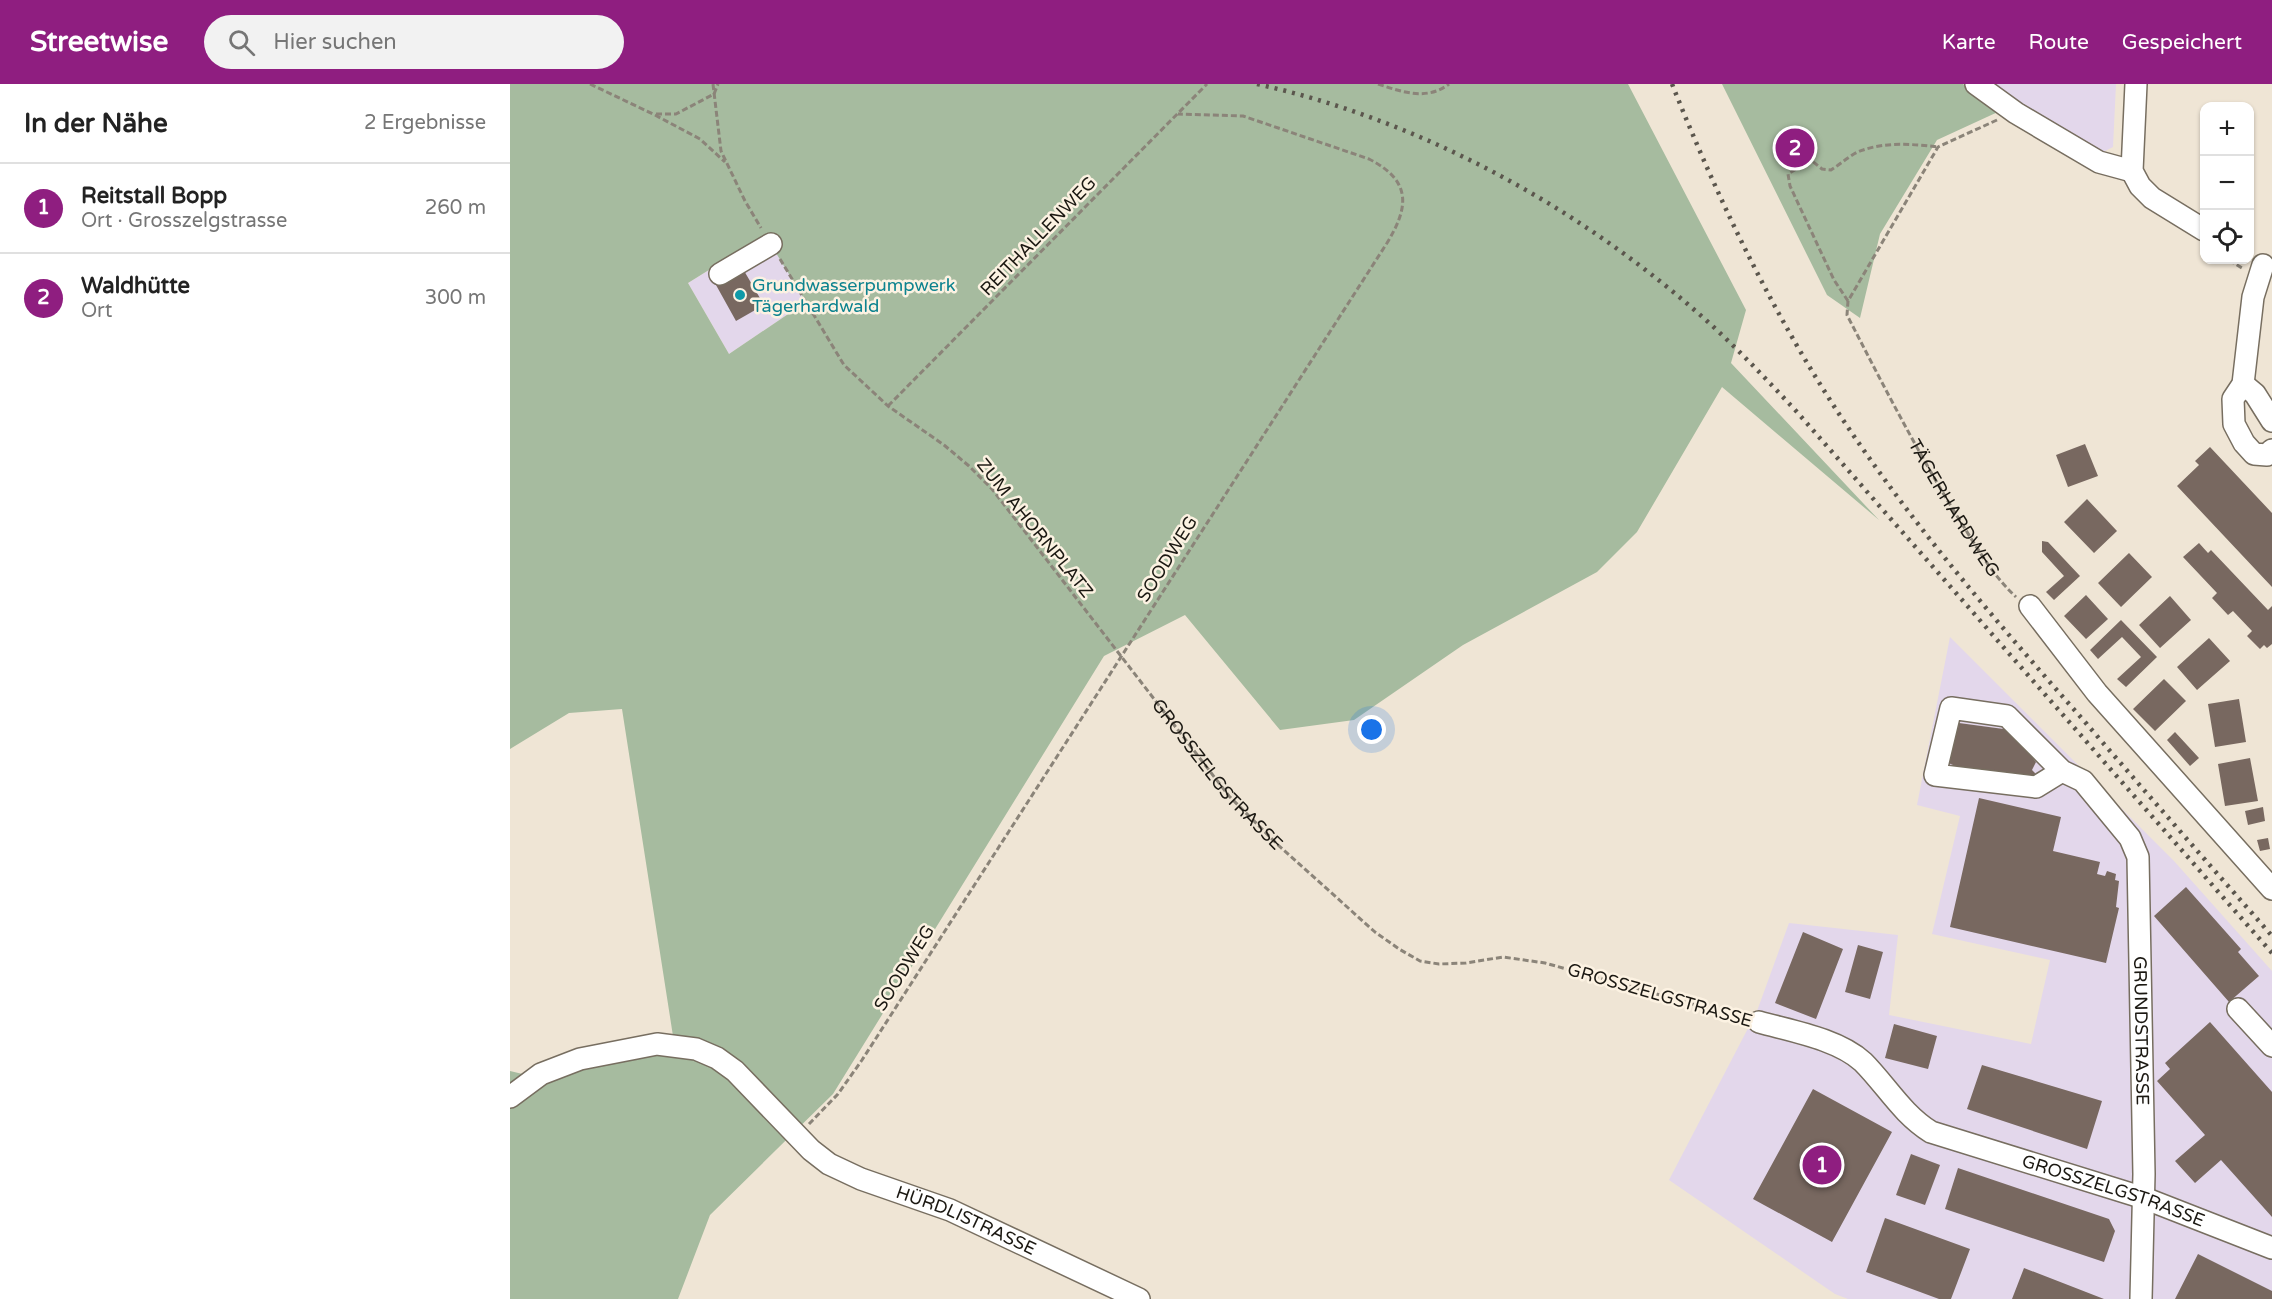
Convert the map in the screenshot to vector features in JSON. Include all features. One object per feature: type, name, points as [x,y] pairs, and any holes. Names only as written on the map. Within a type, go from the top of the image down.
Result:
[{"type":"street","points":[[1976,84],[2016,113],[2099,162],[2132,171]]},
{"type":"street","points":[[2136,84],[2132,171],[2140,186],[2152,198],[2200,227]]},
{"type":"street","points":[[720,274],[771,244]]},
{"type":"street","points":[[2262,264],[2253,297],[2243,384],[2233,399],[2234,424],[2244,443],[2254,454],[2266,455],[2272,450]]},
{"type":"street","points":[[2243,384],[2255,394],[2272,420]]},
{"type":"street","points":[[2030,606],[2097,693],[2272,890]]},
{"type":"street","points":[[1951,708],[2007,716],[2062,771],[2036,787],[1935,775],[1951,708]]},
{"type":"street","name":"GRUNDSTRASSE","points":[[2062,771],[2083,781],[2130,838],[2138,857],[2144,1198],[2141,1299]]},
{"type":"street","points":[[2238,1009],[2272,1046]]},
{"type":"street","name":"GROSSZELGSTRASSE","points":[[1759,1022],[1830,1042],[1861,1061],[1916,1123],[1931,1132],[2144,1198],[2272,1248]]},
{"type":"street","name":"HÜRDLISTRASSE","points":[[510,1097],[541,1074],[568,1064],[641,1046],[669,1044],[696,1049],[727,1064],[757,1092],[818,1157],[840,1170],[950,1210],[1139,1299]]},
{"type":"path","points":[[590,84],[655,114],[700,139],[727,163]]},
{"type":"path","points":[[713,84],[721,151],[727,163]]},
{"type":"path","points":[[655,114],[676,114],[714,94],[718,84]]},
{"type":"path","name":"REITHALLENWEG","points":[[888,406],[1207,84]]},
{"type":"path","points":[[1378,84],[1420,94],[1437,91],[1449,84]]},
{"type":"path","points":[[1848,301],[1938,147],[1969,131],[2016,113]]},
{"type":"path","name":"SOODWEG","points":[[796,1135],[826,1109],[862,1060],[1399,224],[1404,204],[1399,186],[1380,165],[1369,159],[1243,116],[1178,114]]},
{"type":"path","name":"TÄGERHARDWEG","points":[[1938,147],[1917,144],[1879,146],[1861,150],[1831,170],[1822,169],[1811,160],[1788,174],[1790,186],[1834,280],[1848,301],[1847,315],[1902,424],[1982,556],[2003,585],[2019,600],[2030,606]]},
{"type":"path","name":"ZUM AHORNPLATZ","points":[[727,163],[745,201],[844,365],[888,406],[944,445],[984,481],[1121,657]]},
{"type":"path","name":"GROSSZELGSTRASSE","points":[[1121,657],[1229,796],[1287,853],[1375,932],[1399,949],[1420,961],[1439,964],[1466,963],[1503,957],[1545,963],[1759,1022]]},
{"type":"shaded area","points":[[1987,84],[2116,84],[2113,147],[2103,152]]},
{"type":"shaded area","points":[[766,235],[806,302],[729,354],[688,283]]},
{"type":"shaded area","points":[[1950,637],[2174,861],[2272,971],[2272,1299],[1848,1299],[1835,1294],[1669,1180],[1757,1011],[1789,923],[1898,935],[1889,1015],[2031,1044],[2050,960],[1932,934],[1960,816],[1917,805]]},
{"type":"green space","points":[[510,84],[1628,84],[1746,310],[1731,363],[1879,520],[1722,387],[1637,532],[1597,572],[1463,645],[1354,720],[1280,730],[1185,615],[1104,656],[833,1094],[710,1215],[678,1299],[510,1299],[510,1071],[531,1076],[673,1036],[622,709],[569,713],[510,749]],"holes":[[[765,235],[806,302],[729,354],[688,283]]]},
{"type":"green space","points":[[1722,84],[1963,84],[2000,111],[1937,140],[1880,234],[1860,318],[1827,295]]},
{"type":"building","points":[[1800,132],[1810,155],[1791,164],[1780,142]]},
{"type":"building","name":"Grundwasserpumpwerk Tägerhardwald","points":[[743,269],[764,305],[736,321],[716,285]]},
{"type":"building","points":[[2085,444],[2098,476],[2068,487],[2056,455]]},
{"type":"building","points":[[2210,447],[2272,513],[2272,587],[2177,486],[2199,465],[2195,461]]},
{"type":"building","points":[[2087,499],[2117,531],[2094,553],[2064,522]]},
{"type":"building","points":[[2042,541],[2048,542],[2080,576],[2054,600],[2046,592],[2064,576],[2042,552]]},
{"type":"building","points":[[2199,543],[2208,553],[2211,550],[2268,610],[2272,606],[2272,644],[2267,648],[2264,645],[2260,649],[2247,636],[2252,631],[2233,611],[2228,615],[2212,598],[2217,593],[2183,557]]},
{"type":"building","points":[[2129,553],[2152,577],[2121,607],[2098,583]]},
{"type":"building","points":[[2086,595],[2108,619],[2086,639],[2064,616]]},
{"type":"building","points":[[2170,596],[2191,620],[2160,648],[2139,625]]},
{"type":"building","points":[[2121,620],[2157,657],[2126,687],[2117,679],[2141,657],[2122,637],[2098,659],[2090,650]]},
{"type":"building","points":[[2209,638],[2230,661],[2197,690],[2177,667]]},
{"type":"building","points":[[2164,679],[2186,701],[2155,731],[2133,709]]},
{"type":"building","points":[[2239,699],[2246,742],[2215,747],[2208,704]]},
{"type":"building","points":[[1959,723],[2011,730],[2036,762],[2032,770],[2035,773],[2034,782],[1953,768],[1953,765],[1944,761],[1950,725],[1958,728]]},
{"type":"building","points":[[2175,732],[2199,758],[2190,766],[2167,740]]},
{"type":"building","points":[[2250,758],[2258,801],[2225,806],[2218,764]]},
{"type":"building","points":[[1979,798],[2061,817],[2053,851],[2100,862],[2097,874],[2105,876],[2107,871],[2116,874],[2115,880],[2119,881],[2116,907],[2119,908],[2106,963],[1950,927]]},
{"type":"building","points":[[2263,807],[2265,821],[2248,825],[2245,811]]},
{"type":"building","points":[[2268,838],[2270,849],[2260,851],[2257,840]]},
{"type":"building","points":[[2186,887],[2241,949],[2238,952],[2259,976],[2229,1002],[2154,916]]},
{"type":"building","points":[[1803,932],[1843,949],[1816,1019],[1775,1003]]},
{"type":"building","points":[[1858,945],[1883,952],[1870,999],[1845,992]]},
{"type":"building","points":[[2210,1022],[2272,1092],[2272,1217],[2221,1160],[2195,1183],[2175,1161],[2205,1135],[2157,1081],[2170,1069],[2165,1063]]},
{"type":"building","points":[[1894,1024],[1937,1036],[1928,1069],[1885,1058]]},
{"type":"building","points":[[1982,1065],[2102,1101],[2087,1149],[1967,1109]]},
{"type":"building","points":[[1813,1089],[1892,1132],[1832,1242],[1753,1199]]},
{"type":"building","points":[[1911,1154],[1940,1165],[1925,1205],[1896,1195]]},
{"type":"building","points":[[1958,1168],[2109,1219],[2115,1231],[2104,1262],[1945,1209]]},
{"type":"building","points":[[1885,1218],[1970,1249],[1951,1299],[1939,1299],[1866,1272]]},
{"type":"building","points":[[2198,1254],[2272,1291],[2272,1299],[2175,1299]]},
{"type":"building","points":[[2024,1268],[2104,1299],[2012,1299]]},
{"type":"railway","points":[[1257,84],[1319,100],[1380,121],[1439,145],[1497,174],[1553,206],[1607,242],[1707,321],[1797,412],[2272,953]]},
{"type":"railway","points":[[1672,84],[1712,180],[1782,320],[1808,365],[1865,452],[1915,520],[1995,618],[2272,936]]},
{"type":"place","name":"Waldhütte","points":[[1795,148]]},
{"type":"place","name":"Grundwasserpumpwerk Tägerhardwald","points":[[740,295]]},
{"type":"place","name":"Reitstall Bopp","points":[[1822,1165]]}]
